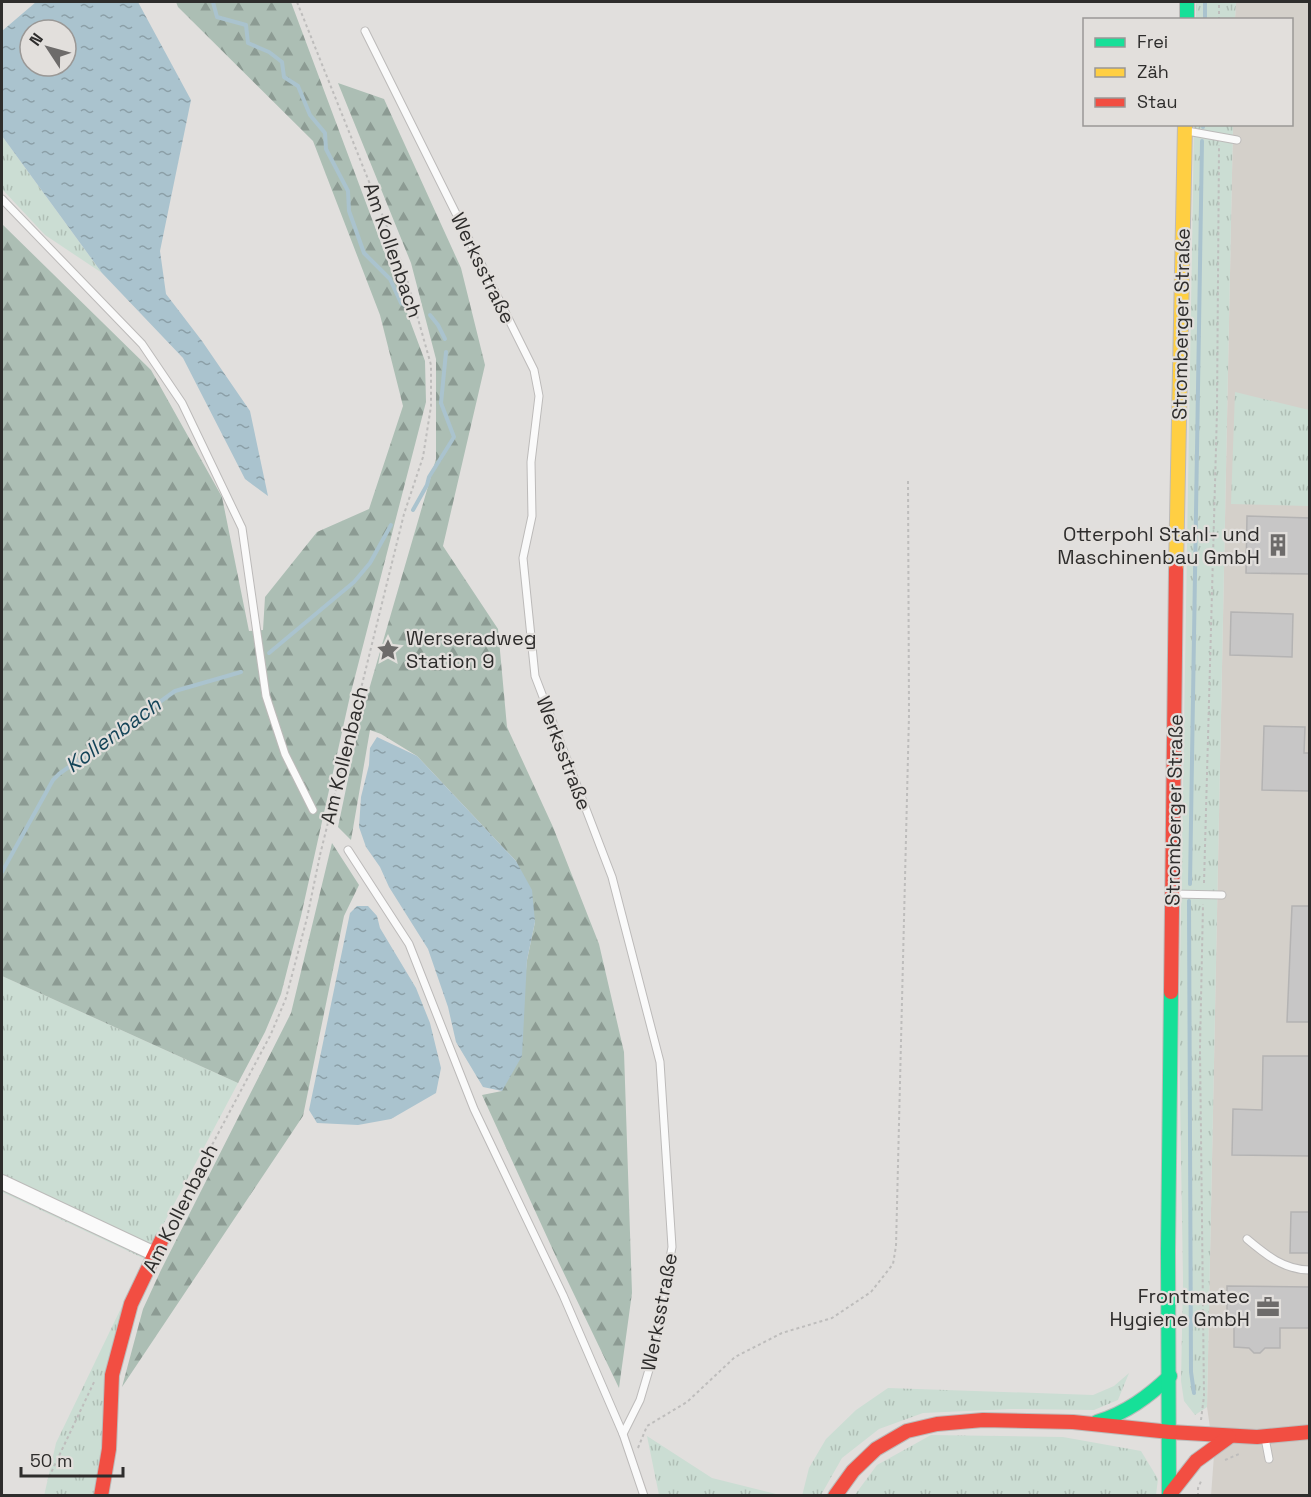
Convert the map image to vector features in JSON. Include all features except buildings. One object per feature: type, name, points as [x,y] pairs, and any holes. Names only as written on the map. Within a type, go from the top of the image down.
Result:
[{"type":"main road","points":[[1187,2],[1187,18]]},
{"type":"main road","name":"Stromberger Straße","points":[[1169,1496],[1168,1251],[1176,554],[1185,128]]},
{"type":"main road","name":"Am Kollenbach","points":[[101,1496],[110,1449],[112,1375],[131,1304],[162,1239]]},
{"type":"main road","points":[[1090,1423],[1117,1416],[1132,1409],[1170,1376]]},
{"type":"main road","points":[[835,1496],[848,1475],[892,1438],[922,1426],[954,1420],[1090,1423],[1228,1437],[1288,1436],[1310,1431]]},
{"type":"main road","points":[[1169,1496],[1181,1476],[1195,1460],[1228,1437]]},
{"type":"street","points":[[2,1182],[155,1254]]},
{"type":"lane","name":"Werksstraße","points":[[365,31],[534,370],[539,396],[531,462],[532,516],[523,558],[535,676],[612,877],[660,1062],[672,1247],[651,1363],[640,1400],[623,1434]]},
{"type":"lane","points":[[1185,128],[1237,140]]},
{"type":"lane","points":[[2,199],[142,344],[182,403],[242,528],[266,696],[285,754],[313,810]]},
{"type":"lane","points":[[348,850],[408,945],[474,1109],[563,1295],[623,1434],[644,1496]]},
{"type":"lane","points":[[1173,894],[1222,895]]},
{"type":"lane","points":[[1247,1239],[1270,1258],[1298,1270],[1310,1270]]},
{"type":"lane","points":[[1265,1437],[1269,1459]]},
{"type":"path","name":"Am Kollenbach","points":[[162,1239],[271,1034],[286,998],[404,514],[423,457],[431,406],[431,365],[404,269],[297,2]]},
{"type":"path","points":[[1219,2],[1219,18]]},
{"type":"path","points":[[1196,1434],[1203,1416],[1204,1396],[1200,1048],[1217,411],[1219,137]]},
{"type":"path","points":[[632,1462],[647,1426],[687,1402],[735,1357],[782,1333],[832,1318],[872,1292],[893,1264],[896,1246],[909,715],[908,478]]},
{"type":"path","points":[[49,1477],[95,1380]]},
{"type":"path","points":[[1195,1460],[1208,1471],[1198,1488],[1198,1496]]},
{"type":"shaded area","points":[[1236,2],[1309,2],[1309,1495],[1211,1496],[1214,1455],[1207,1407],[1233,126],[1293,126],[1293,18],[1235,18]]},
{"type":"green space","points":[[176,2],[291,2],[425,361],[426,402],[350,696],[301,916],[281,994],[265,1032],[238,1083],[2,976],[2,224],[151,370],[222,497],[249,631],[263,630],[265,597],[317,532],[369,509],[403,406],[380,315],[313,141],[178,7]]},
{"type":"green space","points":[[1196,2],[1236,2],[1235,18],[1196,18]]},
{"type":"green space","points":[[338,83],[384,99],[461,268],[485,365],[443,546],[498,629],[507,727],[553,827],[599,944],[624,1052],[632,1293],[619,1388],[482,1095],[502,1091],[524,990],[527,960],[535,922],[516,861],[417,756],[381,734],[370,730],[351,840],[338,827],[361,717],[436,459],[436,359],[411,263]]},
{"type":"green space","points":[[1194,126],[1233,126],[1207,1407],[1195,1415],[1184,1401],[1181,1381],[1183,1281],[1179,1031]]},
{"type":"green space","points":[[2,136],[102,273],[45,235],[2,189]]},
{"type":"green space","points":[[1235,392],[1309,410],[1309,506],[1231,504]]},
{"type":"green space","points":[[332,843],[359,885],[344,916],[303,1116],[122,1387],[143,1309],[291,1013]]},
{"type":"green space","points":[[2,976],[238,1083],[145,1259],[2,1192]]},
{"type":"green space","points":[[123,1304],[94,1495],[44,1496],[56,1443]]},
{"type":"green space","points":[[1129,1373],[1118,1400],[1094,1410],[1011,1409],[923,1413],[879,1429],[842,1458],[821,1495],[802,1496],[809,1468],[826,1439],[856,1410],[888,1388],[1093,1395],[1114,1386]]},
{"type":"green space","points":[[931,1435],[1063,1437],[1141,1451],[1158,1479],[1156,1495],[854,1496],[877,1465]]},
{"type":"green space","points":[[647,1436],[712,1478],[780,1495],[659,1495]]},
{"type":"water","points":[[36,2],[138,2],[191,100],[160,251],[166,294],[202,341],[250,411],[268,496],[245,479],[183,358],[102,273],[2,136],[2,31]]},
{"type":"water","points":[[377,737],[417,756],[516,861],[532,890],[535,922],[527,960],[522,1056],[502,1091],[483,1087],[456,1042],[448,1007],[428,949],[366,847],[359,827],[361,797],[369,765],[370,748]]},
{"type":"water","points":[[357,906],[368,906],[377,916],[380,928],[416,988],[430,1023],[441,1068],[436,1093],[391,1119],[358,1125],[317,1123],[309,1110],[350,913]]},
{"type":"waterway","name":"Kollenbach","points":[[213,2],[217,17],[246,25],[248,43],[269,52],[282,62],[284,77],[298,86],[310,115],[325,133],[326,149],[348,191],[349,211],[364,253],[390,279],[401,303],[408,307]]},
{"type":"waterway","points":[[1205,2],[1205,18]]},
{"type":"waterway","points":[[1190,884],[1202,141]]},
{"type":"waterway","name":"Kollenbach","points":[[430,315],[445,339]]},
{"type":"waterway","name":"Kollenbach","points":[[413,510],[429,477],[454,437],[441,403],[446,352]]},
{"type":"waterway","name":"Kollenbach","points":[[269,653],[354,582],[370,563],[391,525]]},
{"type":"waterway","name":"Kollenbach","points":[[2,872],[53,780],[59,774],[175,691],[241,672]]},
{"type":"waterway","points":[[1189,901],[1191,1372],[1194,1393]]},
{"type":"traffic: fast","points":[[1187,2],[1187,18]]},
{"type":"traffic: fast","points":[[1169,1496],[1168,1251],[1171,992]]},
{"type":"traffic: fast","points":[[1097,1422],[1136,1404],[1170,1376]]},
{"type":"traffic: slow","points":[[1176,569],[1185,126]]},
{"type":"traffic: jam","points":[[1171,992],[1176,569]]},
{"type":"traffic: jam","points":[[101,1496],[109,1449],[112,1375],[131,1304],[162,1239]]},
{"type":"traffic: jam","points":[[835,1496],[853,1471],[876,1449],[907,1431],[937,1424],[983,1420],[1073,1422],[1170,1432]]},
{"type":"traffic: jam","points":[[1170,1432],[1257,1437],[1310,1432]]},
{"type":"traffic: jam","points":[[1170,1494],[1196,1461],[1229,1437]]},
{"type":"place","name":"Otterpohl Stahl- und Maschinenbau GmbH","points":[[1278,545]]},
{"type":"place","name":"Werseradweg Station 9","points":[[388,650]]},
{"type":"place","name":"Frontmatec Hygiene GmbH","points":[[1268,1307]]}]
